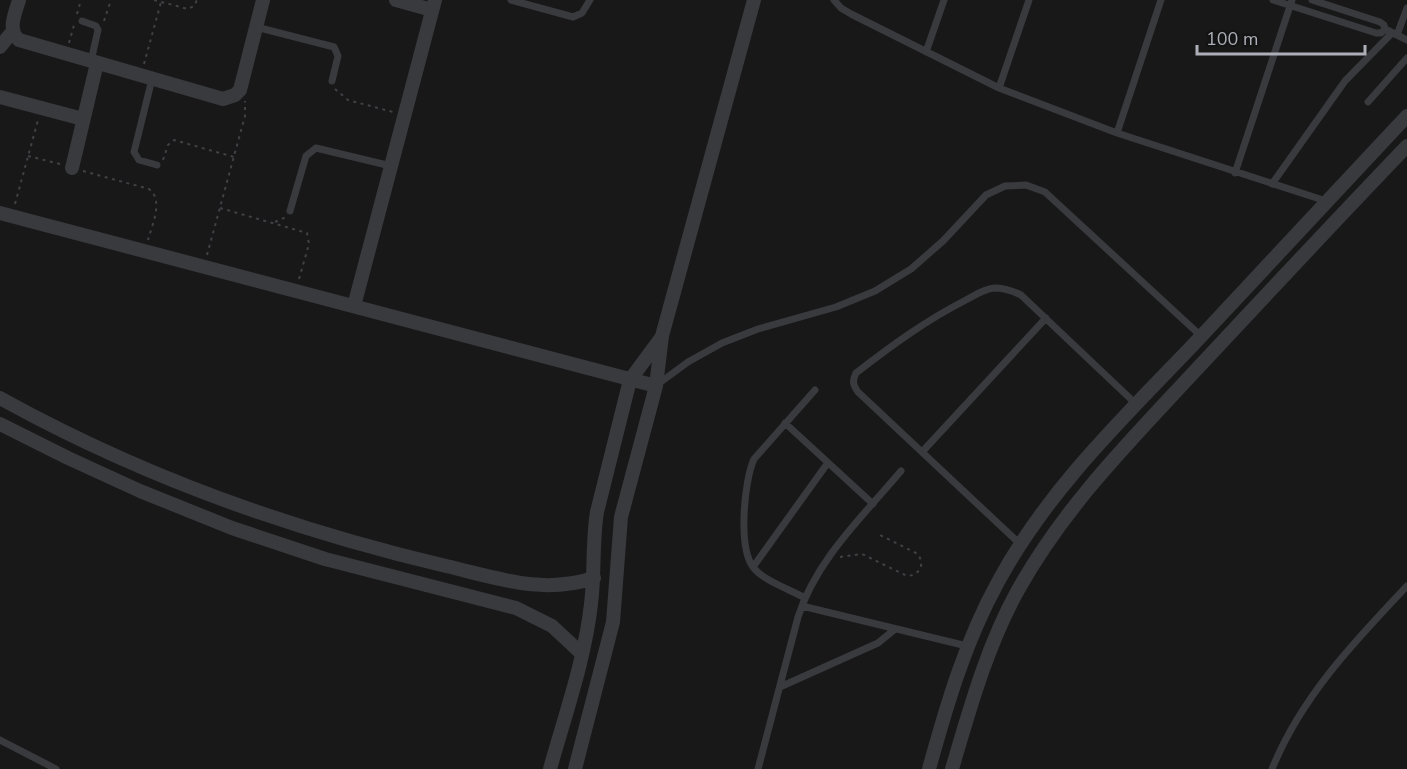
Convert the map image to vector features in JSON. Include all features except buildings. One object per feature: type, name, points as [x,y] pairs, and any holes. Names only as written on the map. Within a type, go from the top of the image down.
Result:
[{"type":"street","points":[[0,47],[12,32],[19,0]]},
{"type":"street","points":[[12,32],[19,40],[223,99],[235,95],[240,90],[263,0]]},
{"type":"street","points":[[354,306],[433,5],[396,0]]},
{"type":"street","points":[[575,769],[613,622],[621,517],[656,386],[662,336],[754,0]]},
{"type":"street","points":[[72,168],[94,62]]},
{"type":"street","points":[[0,97],[83,119]]},
{"type":"street","points":[[929,769],[950,692],[967,646],[989,598],[1018,547],[1064,483],[1090,452],[1407,117]]},
{"type":"street","points":[[952,769],[972,700],[1001,624],[1035,561],[1057,528],[1105,466],[1407,146]]},
{"type":"street","points":[[1326,201],[1347,208]]},
{"type":"street","points":[[6,214],[656,386]]},
{"type":"street","points":[[1238,297],[1252,310]]},
{"type":"street","points":[[550,769],[588,629],[594,578],[594,533],[597,512],[630,380],[662,336]]},
{"type":"street","points":[[0,398],[149,470],[251,509],[333,536],[426,561],[541,586],[568,585],[594,578]]},
{"type":"street","points":[[0,423],[140,491],[232,528],[325,559],[516,608],[552,626],[582,654]]},
{"type":"street","points":[[1090,452],[1105,466]]},
{"type":"street","points":[[140,491],[149,470]]},
{"type":"street","points":[[1018,547],[1035,561]]},
{"type":"street","points":[[967,646],[990,652]]},
{"type":"street","points":[[950,692],[972,700]]},
{"type":"lane","points":[[511,0],[573,16],[582,14],[590,0]]},
{"type":"lane","points":[[834,0],[851,14],[999,88],[1117,133],[1326,201]]},
{"type":"lane","points":[[926,52],[944,0]]},
{"type":"lane","points":[[999,88],[1029,0]]},
{"type":"lane","points":[[1117,133],[1161,0]]},
{"type":"lane","points":[[1273,0],[1291,3],[1376,33],[1391,32]]},
{"type":"lane","points":[[1312,0],[1330,3],[1380,22],[1391,32],[1407,40]]},
{"type":"lane","points":[[1235,173],[1291,3]]},
{"type":"lane","points":[[1272,184],[1345,81],[1391,32],[1407,8]]},
{"type":"lane","points":[[78,23],[97,27],[94,62]]},
{"type":"lane","points":[[256,27],[334,47],[338,56],[332,81]]},
{"type":"lane","points":[[1368,102],[1407,58]]},
{"type":"lane","points":[[147,77],[134,152],[139,160],[157,165]]},
{"type":"lane","points":[[290,211],[306,156],[315,148],[391,166]]},
{"type":"lane","points":[[656,386],[688,362],[722,343],[758,329],[836,308],[875,291],[911,268],[943,241],[986,195],[1005,186],[1026,185],[1045,192],[1201,336]]},
{"type":"lane","points":[[1018,547],[858,393],[853,380],[856,373],[917,327],[980,292],[994,288],[1021,295],[1136,404]]},
{"type":"lane","points":[[922,453],[1046,318]]},
{"type":"lane","points":[[805,598],[758,573],[753,567],[745,548],[748,473],[754,459],[815,390]]},
{"type":"lane","points":[[785,423],[873,504]]},
{"type":"lane","points":[[753,567],[827,464]]},
{"type":"lane","points":[[758,769],[805,598],[828,560],[901,471]]},
{"type":"lane","points":[[1272,769],[1280,748],[1309,698],[1345,652],[1407,586]]},
{"type":"lane","points":[[802,606],[967,646]]},
{"type":"lane","points":[[780,687],[878,643],[894,630]]},
{"type":"lane","points":[[0,741],[56,769]]},
{"type":"path","points":[[77,14],[81,0]]},
{"type":"path","points":[[97,27],[106,19],[111,0]]},
{"type":"path","points":[[154,0],[188,9],[194,6],[197,0]]},
{"type":"path","points":[[147,77],[161,2]]},
{"type":"path","points":[[66,54],[78,23]]},
{"type":"path","points":[[332,81],[335,89],[348,100],[404,115]]},
{"type":"path","points":[[204,267],[246,108],[240,90]]},
{"type":"path","points":[[6,214],[28,156],[41,108]]},
{"type":"path","points":[[157,165],[163,160],[168,145],[174,140],[234,157]]},
{"type":"path","points":[[28,156],[149,189],[154,193],[157,203],[145,251]]},
{"type":"path","points":[[220,208],[304,231],[309,237],[309,244],[295,291]]},
{"type":"path","points":[[272,222],[283,219],[290,211]]},
{"type":"path","points":[[828,560],[862,554],[907,576],[918,572],[922,566],[918,554],[878,534]]}]
